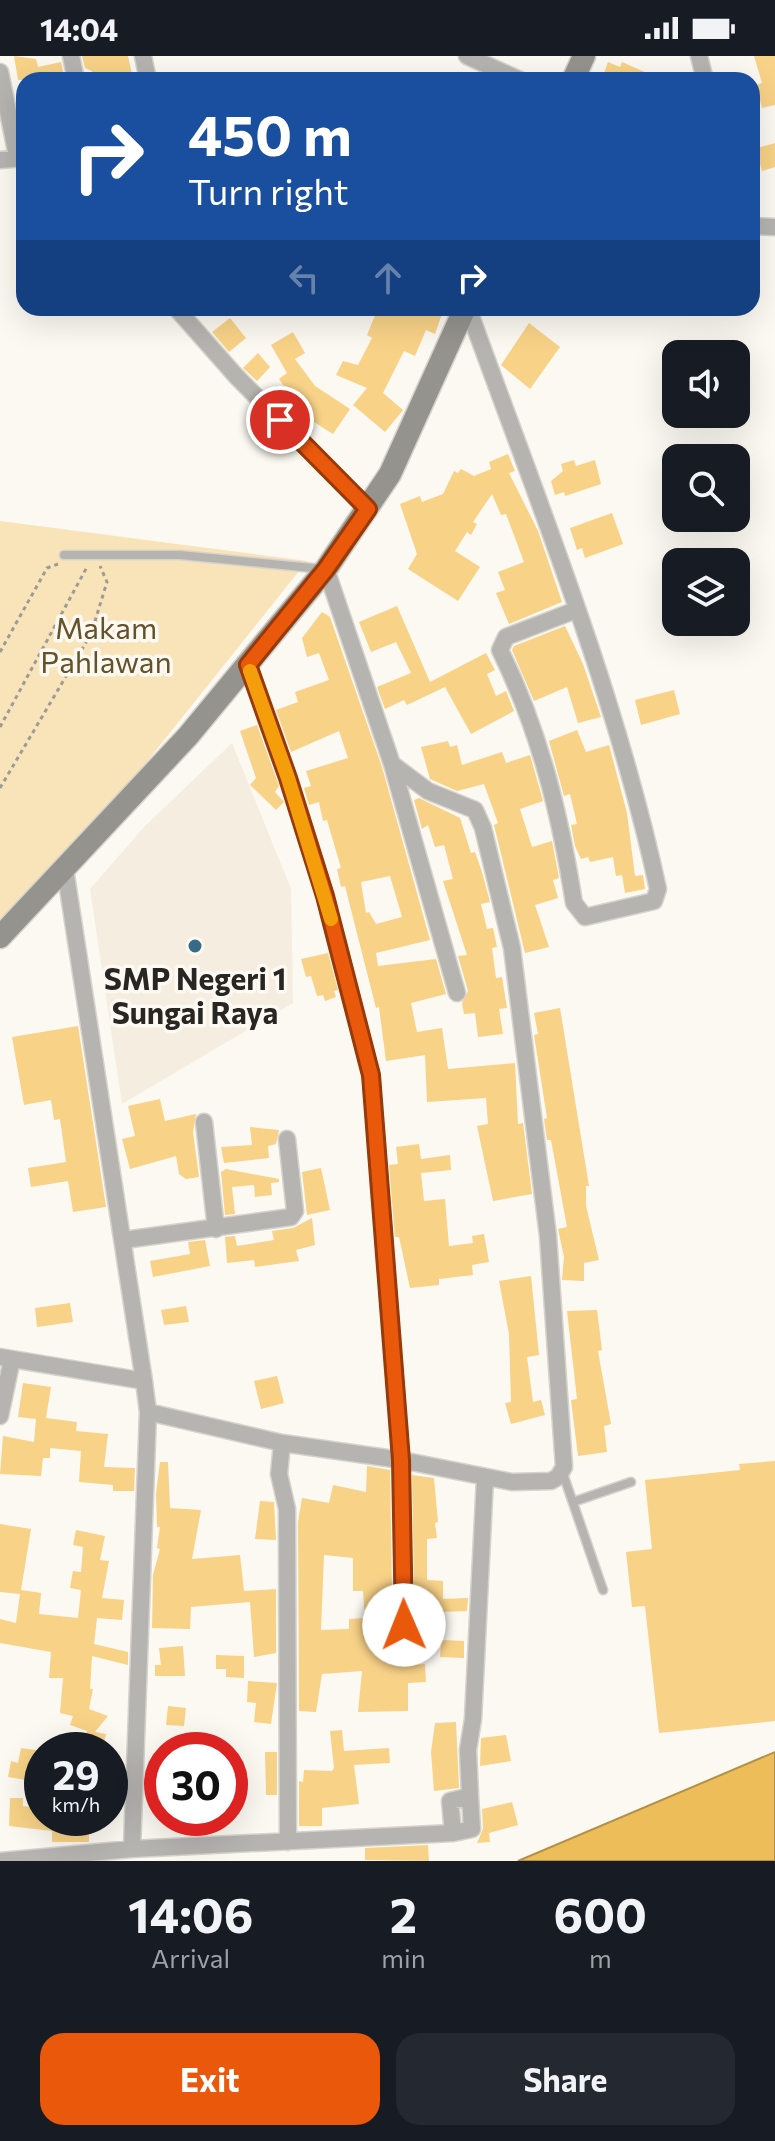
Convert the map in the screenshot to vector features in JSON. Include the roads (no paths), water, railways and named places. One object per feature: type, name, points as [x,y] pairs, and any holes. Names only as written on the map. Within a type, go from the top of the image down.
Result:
[{"type":"main road","points":[[0,937],[248,665],[326,569],[390,474],[463,316]]},
{"type":"street","points":[[467,56],[502,72]]},
{"type":"street","points":[[0,72],[16,137]]},
{"type":"street","points":[[183,316],[236,376],[368,509]]},
{"type":"street","points":[[470,316],[576,610],[613,717],[658,895],[654,901],[585,917],[574,903],[555,791],[540,742],[500,650],[506,637],[576,610]]},
{"type":"street","points":[[326,569],[392,764],[457,993]]},
{"type":"street","points":[[248,665],[325,896],[371,1075],[401,1460],[404,1653]]},
{"type":"street","points":[[148,1412],[282,1443],[401,1460],[485,1478],[542,1482],[558,1477],[562,1471],[564,1452],[548,1236],[512,948],[483,828],[475,810],[428,791],[392,764]]},
{"type":"street","points":[[65,869],[148,1412],[132,1849]]},
{"type":"street","points":[[204,1122],[216,1229]]},
{"type":"street","points":[[124,1240],[216,1229],[294,1214],[287,1139]]},
{"type":"street","points":[[0,1416],[6,1358],[144,1381]]},
{"type":"street","points":[[282,1443],[279,1474],[287,1509],[288,1842]]},
{"type":"street","points":[[0,1861],[132,1849],[453,1833],[472,1829],[468,1750],[473,1719],[485,1478]]},
{"type":"lane","points":[[64,558],[98,560],[180,555],[326,569]]},
{"type":"lane","points":[[562,1471],[603,1590]]},
{"type":"lane","points":[[573,1502],[631,1482]]},
{"type":"place","name":"SMP Negeri 1 Sungai Raya","points":[[195,946]]},
{"type":"park label","name":"Makam Pahlawan","points":[[106,643]]}]
